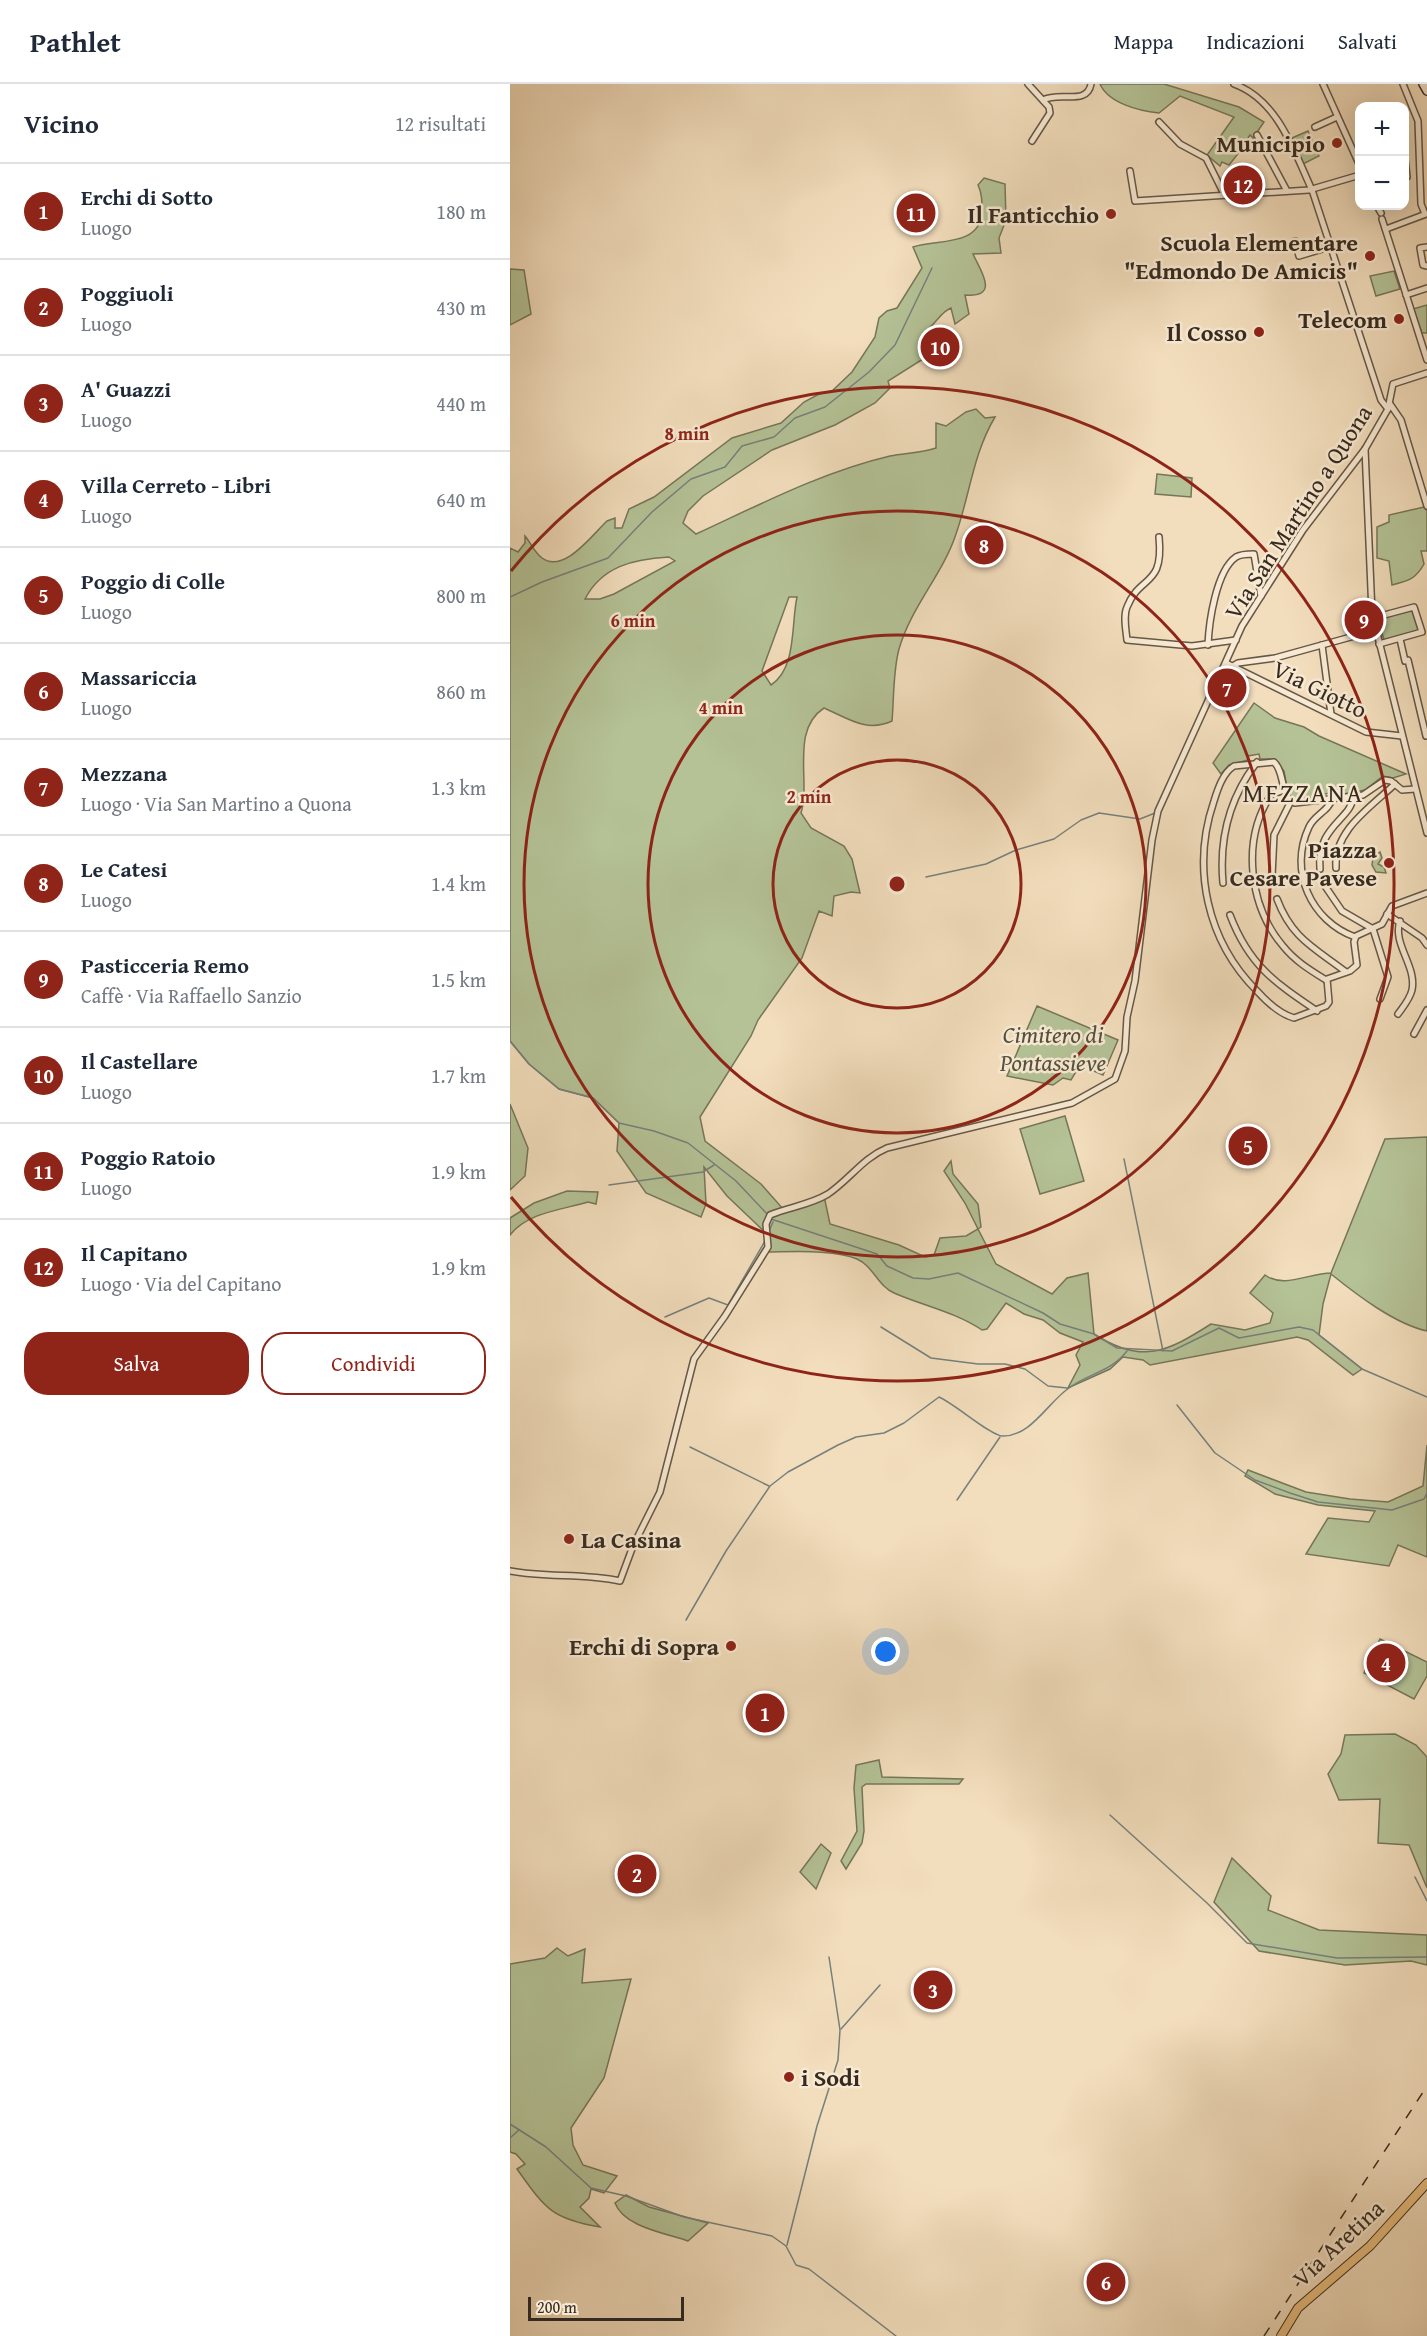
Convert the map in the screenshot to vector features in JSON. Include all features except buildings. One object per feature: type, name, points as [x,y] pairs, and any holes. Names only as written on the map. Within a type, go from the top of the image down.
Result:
[{"type":"main road","name":"Via Aretina","points":[[1281,2336],[1298,2308],[1370,2247],[1427,2182]]},
{"type":"street","points":[[1028,84],[1043,100],[1050,113],[1032,141]]},
{"type":"street","points":[[1043,100],[1057,95],[1084,96],[1091,84]]},
{"type":"street","points":[[1234,84],[1248,90],[1272,112],[1312,190],[1381,400],[1401,420],[1427,506]]},
{"type":"street","points":[[1323,84],[1355,157]]},
{"type":"street","points":[[1386,230],[1426,214],[1421,204],[1418,121],[1403,84]]},
{"type":"street","points":[[1423,84],[1427,91]]},
{"type":"street","points":[[1315,127],[1337,117]]},
{"type":"street","points":[[1418,121],[1427,119]]},
{"type":"street","points":[[1159,122],[1179,144],[1206,158],[1224,194]]},
{"type":"street","points":[[1257,135],[1287,191]]},
{"type":"street","points":[[1130,171],[1135,201],[1312,190],[1355,176]]},
{"type":"street","points":[[1379,210],[1406,295],[1424,340],[1427,360]]},
{"type":"street","points":[[1295,241],[1299,256],[1329,247]]},
{"type":"street","points":[[1427,247],[1420,249],[1423,265],[1427,266]]},
{"type":"street","points":[[1406,295],[1427,288]]},
{"type":"street","name":"Via San Martino a Quona","points":[[510,1571],[552,1576],[599,1576],[620,1581],[633,1546],[660,1492],[694,1359],[725,1316],[768,1247],[766,1224],[771,1215],[824,1196],[872,1154],[887,1148],[1072,1103],[1102,1089],[1114,1079],[1125,1051],[1127,1017],[1135,981],[1152,840],[1158,811],[1231,663],[1236,640],[1261,596],[1303,530],[1365,449],[1389,407],[1393,384],[1427,373]]},
{"type":"street","points":[[1365,449],[1373,618],[1427,833]]},
{"type":"street","points":[[1159,537],[1160,554],[1156,571],[1128,604],[1127,640],[1208,645],[1236,640]]},
{"type":"street","points":[[1208,645],[1210,609],[1228,564],[1235,558],[1254,554],[1261,596]]},
{"type":"street","points":[[1373,618],[1414,607],[1422,632],[1379,644]]},
{"type":"street","points":[[1231,663],[1275,658],[1376,630]]},
{"type":"street","points":[[1400,639],[1405,661],[1408,660],[1426,736]]},
{"type":"street","points":[[1322,645],[1331,714]]},
{"type":"street","name":"Via Giotto","points":[[1231,663],[1366,732],[1402,736]]},
{"type":"street","points":[[1284,790],[1271,795],[1257,826],[1252,856],[1258,898],[1267,923],[1282,946],[1304,966],[1326,980],[1329,1002],[1326,1006],[1296,1017],[1289,1016],[1255,990],[1225,949],[1207,903],[1203,852],[1213,804],[1229,769],[1238,764],[1270,761],[1277,765],[1284,790],[1291,801]]},
{"type":"street","points":[[1223,883],[1222,850],[1229,815],[1238,792],[1257,762]]},
{"type":"street","points":[[1291,801],[1353,797],[1368,793],[1384,780],[1395,784],[1402,790],[1415,789]]},
{"type":"street","points":[[1336,868],[1337,849],[1345,833],[1395,784]]},
{"type":"street","points":[[1320,868],[1320,853],[1325,838],[1334,823],[1351,806],[1353,797]]},
{"type":"street","points":[[1332,799],[1328,807],[1314,818],[1305,835],[1301,857],[1303,880],[1312,902],[1325,921],[1335,929],[1355,937],[1383,923],[1392,906],[1427,893]]},
{"type":"street","points":[[1272,876],[1274,836],[1291,801]]},
{"type":"street","points":[[1324,886],[1342,911],[1373,929],[1388,977],[1380,999]]},
{"type":"street","points":[[1277,899],[1298,935],[1317,953],[1346,972]]},
{"type":"street","points":[[1387,914],[1400,921],[1427,945]]},
{"type":"street","points":[[1230,915],[1243,944],[1260,969],[1314,1012]]},
{"type":"street","points":[[1398,1014],[1412,986],[1411,972],[1398,930],[1400,921]]},
{"type":"street","points":[[1326,980],[1354,968],[1358,962],[1355,937]]},
{"type":"street","points":[[1414,1034],[1427,1010]]},
{"type":"green space","points":[[1100,84],[1164,84],[1239,107],[1264,122],[1253,138],[1250,135],[1249,140],[1229,165],[1222,162],[1220,166],[1207,155],[1234,117],[1180,96],[1159,113],[1142,110],[1117,101],[1104,91]]},
{"type":"green space","points":[[1308,131],[1319,156],[1303,164],[1292,138]]},
{"type":"green space","points":[[984,178],[1005,184],[1006,220],[999,238],[1001,253],[973,254],[983,275],[985,288],[976,295],[965,295],[969,314],[955,324],[951,308],[942,314],[927,330],[923,359],[888,381],[890,388],[875,403],[835,425],[772,450],[703,496],[688,511],[683,523],[696,534],[791,490],[840,471],[890,456],[936,448],[936,423],[946,426],[966,412],[976,409],[985,418],[995,417],[982,445],[950,549],[904,634],[897,657],[892,721],[865,725],[824,708],[807,729],[804,743],[804,787],[801,813],[811,828],[844,846],[852,859],[860,893],[851,892],[834,896],[832,916],[819,911],[802,958],[758,1020],[751,1036],[700,1117],[705,1141],[761,1184],[783,1209],[824,1196],[830,1224],[899,1245],[925,1257],[934,1255],[940,1238],[966,1236],[978,1229],[996,1264],[1052,1294],[1067,1278],[1088,1273],[1094,1334],[1111,1344],[1126,1349],[1141,1352],[1154,1351],[1181,1342],[1211,1324],[1245,1330],[1270,1323],[1273,1313],[1250,1293],[1265,1275],[1272,1279],[1288,1281],[1331,1273],[1385,1139],[1427,1137],[1427,1331],[1389,1315],[1331,1274],[1323,1304],[1319,1335],[1362,1369],[1353,1375],[1308,1340],[1297,1337],[1150,1365],[1143,1360],[1123,1357],[1110,1369],[1068,1388],[1080,1365],[1076,1355],[1083,1342],[1060,1333],[1043,1320],[1024,1314],[1006,1303],[987,1329],[982,1330],[950,1314],[888,1290],[863,1262],[857,1259],[825,1252],[765,1252],[768,1235],[727,1196],[704,1167],[706,1204],[701,1217],[646,1193],[617,1151],[619,1123],[593,1098],[559,1089],[529,1064],[510,1041],[510,548],[518,552],[525,543],[525,536],[537,553],[550,562],[568,557],[586,543],[607,521],[615,518],[615,528],[622,528],[629,509],[654,497],[732,438],[781,423],[804,402],[819,394],[832,391],[852,372],[875,337],[879,318],[887,311],[897,308],[922,268],[913,247],[956,240],[974,231],[982,212],[978,185]],"holes":[[[669,557],[675,561],[614,594],[600,599],[585,599],[600,579],[620,566]],[[789,597],[797,597],[792,645],[785,668],[771,685],[762,671]]]},
{"type":"green space","points":[[510,269],[524,270],[531,314],[510,325]]},
{"type":"green space","points":[[1394,271],[1400,289],[1376,296],[1370,276]]},
{"type":"green space","points":[[1427,305],[1427,333],[1422,333],[1413,309]]},
{"type":"green space","points":[[1157,474],[1192,478],[1191,497],[1155,494]]},
{"type":"green space","points":[[1424,507],[1427,511],[1427,551],[1421,551],[1424,564],[1411,579],[1392,585],[1389,561],[1377,558],[1377,527],[1389,522],[1389,515]]},
{"type":"green space","points":[[1413,610],[1419,631],[1384,640],[1378,619]]},
{"type":"green space","points":[[1254,703],[1275,718],[1304,727],[1319,736],[1406,774],[1393,778],[1383,776],[1365,790],[1339,795],[1336,792],[1319,795],[1317,799],[1296,800],[1288,794],[1284,771],[1273,759],[1260,759],[1259,754],[1248,756],[1248,760],[1229,765],[1221,774],[1213,763]]},
{"type":"green space","points":[[1380,852],[1382,858],[1378,864],[1384,867],[1386,873],[1376,872],[1372,865],[1373,858]]},
{"type":"green space","name":"Cimitero di Pontassieve","points":[[1037,1006],[1118,1040],[1103,1075],[1080,1065],[1071,1080],[1063,1078],[1053,1085],[1007,1076]]},
{"type":"green space","points":[[510,1104],[528,1148],[525,1176],[510,1190]]},
{"type":"green space","name":"Cimitero di Pontassieve","points":[[1065,1116],[1084,1181],[1040,1194],[1020,1129]]},
{"type":"green space","points":[[951,1161],[953,1174],[978,1204],[981,1227],[978,1229],[965,1203],[944,1171]]},
{"type":"green space","points":[[567,1191],[598,1192],[596,1204],[588,1202],[536,1217],[517,1227],[510,1235],[510,1218],[534,1203]]},
{"type":"green space","points":[[1427,1445],[1427,1557],[1398,1545],[1389,1566],[1306,1554],[1328,1518],[1369,1522],[1375,1511],[1318,1505],[1275,1494],[1245,1476],[1248,1470],[1306,1492],[1388,1502],[1423,1486]]},
{"type":"green space","points":[[1380,1639],[1427,1662],[1427,1676],[1414,1699],[1364,1673]]},
{"type":"green space","points":[[1395,1734],[1416,1745],[1427,1757],[1427,1888],[1409,1845],[1378,1843],[1380,1799],[1339,1800],[1328,1774],[1341,1754],[1345,1735]]},
{"type":"green space","points":[[879,1760],[882,1777],[963,1779],[959,1784],[866,1784],[862,1787],[864,1831],[862,1843],[846,1869],[841,1861],[857,1831],[854,1788],[856,1765]]},
{"type":"green space","points":[[821,1844],[831,1853],[816,1889],[800,1872]]},
{"type":"green space","points":[[1232,1858],[1271,1896],[1268,1910],[1319,1930],[1427,1935],[1427,1965],[1411,1961],[1345,1965],[1259,1951],[1214,1902]]},
{"type":"green space","points":[[557,1948],[568,1956],[585,1949],[582,1983],[631,1979],[604,2078],[571,2128],[573,2145],[583,2165],[617,2176],[604,2193],[591,2189],[589,2198],[580,2207],[600,2227],[570,2220],[551,2210],[517,2169],[525,2164],[516,2154],[510,2152],[510,1964],[545,1958]]},
{"type":"green space","points":[[626,2195],[649,2207],[708,2223],[688,2241],[657,2232],[627,2218],[620,2211],[615,2203]]},
{"type":"waterway","points":[[510,597],[542,582],[608,558],[652,512],[691,479],[725,467],[742,446],[774,437],[795,418],[825,407],[869,372],[895,345],[932,268]]},
{"type":"waterway","points":[[926,877],[986,864],[1016,850],[1054,839],[1081,820],[1099,813],[1140,819],[1155,813]]},
{"type":"waterway","points":[[510,1041],[529,1064],[559,1089],[593,1098],[619,1123],[654,1131],[688,1143],[736,1181],[768,1215]]},
{"type":"waterway","points":[[1124,1159],[1163,1351]]},
{"type":"waterway","points":[[609,1185],[703,1172],[714,1165]]},
{"type":"waterway","points":[[771,1219],[877,1254],[887,1266],[913,1278],[929,1279],[958,1273],[1043,1313],[1060,1324],[1094,1334],[1117,1348],[1172,1351],[1219,1328],[1239,1338],[1299,1327],[1313,1330],[1362,1369],[1427,1397]]},
{"type":"waterway","points":[[769,1231],[773,1222]]},
{"type":"waterway","points":[[665,1317],[709,1298],[728,1305],[765,1241]]},
{"type":"waterway","points":[[881,1327],[931,1358],[978,1364],[1005,1364],[1025,1369],[1048,1386],[1067,1388]]},
{"type":"waterway","points":[[686,1620],[726,1551],[770,1486],[788,1472],[856,1437],[884,1433],[904,1423],[939,1397],[997,1434],[1012,1435],[1030,1425],[1069,1388],[1114,1364],[1127,1351]]},
{"type":"waterway","points":[[1177,1405],[1215,1453],[1255,1480],[1290,1493],[1318,1502],[1392,1510],[1424,1499],[1427,1493]]},
{"type":"waterway","points":[[957,1500],[1000,1437]]},
{"type":"waterway","points":[[690,1447],[769,1486]]},
{"type":"waterway","points":[[1110,1815],[1207,1903],[1247,1943],[1337,1958],[1427,1957]]},
{"type":"waterway","points":[[1415,1877],[1427,1901]]},
{"type":"waterway","points":[[787,2245],[817,2126],[838,2060],[840,2030],[829,1957]]},
{"type":"waterway","points":[[841,2029],[880,1985]]},
{"type":"waterway","points":[[510,2124],[546,2147],[591,2188],[626,2196],[684,2217],[772,2236],[786,2246],[796,2265],[809,2269],[896,2336]]},
{"type":"waterway","points":[[510,2138],[519,2130]]},
{"type":"railway","points":[[1264,2336],[1427,2086]]},
{"type":"place","name":"Municipio","points":[[1337,143]]},
{"type":"place","name":"Il Capitano","points":[[1243,185]]},
{"type":"place","name":"Poggio Ratoio","points":[[916,213]]},
{"type":"place","name":"Il Fanticchio","points":[[1111,214]]},
{"type":"place","name":"Scuola Elementare \"Edmondo De Amicis\"","points":[[1370,256]]},
{"type":"place","name":"Telecom","points":[[1399,319]]},
{"type":"place","name":"Il Cosso","points":[[1259,332]]},
{"type":"place","name":"Il Castellare","points":[[940,347]]},
{"type":"place","name":"Le Catesi","points":[[984,545]]},
{"type":"place","name":"Pasticceria Remo","points":[[1364,620]]},
{"type":"place","name":"Mezzana","points":[[1227,688]]},
{"type":"place","name":"Piazza Cesare Pavese","points":[[1389,863]]},
{"type":"place","name":"Poggio di Colle","points":[[1248,1146]]},
{"type":"place","name":"La Casina","points":[[569,1539]]},
{"type":"place","name":"Erchi di Sopra","points":[[731,1646]]},
{"type":"place","name":"Villa Cerreto - Libri","points":[[1386,1663]]},
{"type":"place","name":"Erchi di Sotto","points":[[765,1713]]},
{"type":"place","name":"Poggiuoli","points":[[637,1874]]},
{"type":"place","name":"A' Guazzi","points":[[933,1990]]},
{"type":"place","name":"i Sodi","points":[[789,2077]]},
{"type":"place","name":"Massariccia","points":[[1106,2282]]},
{"type":"district","name":"MEZZANA","points":[[1303,792]]}]
